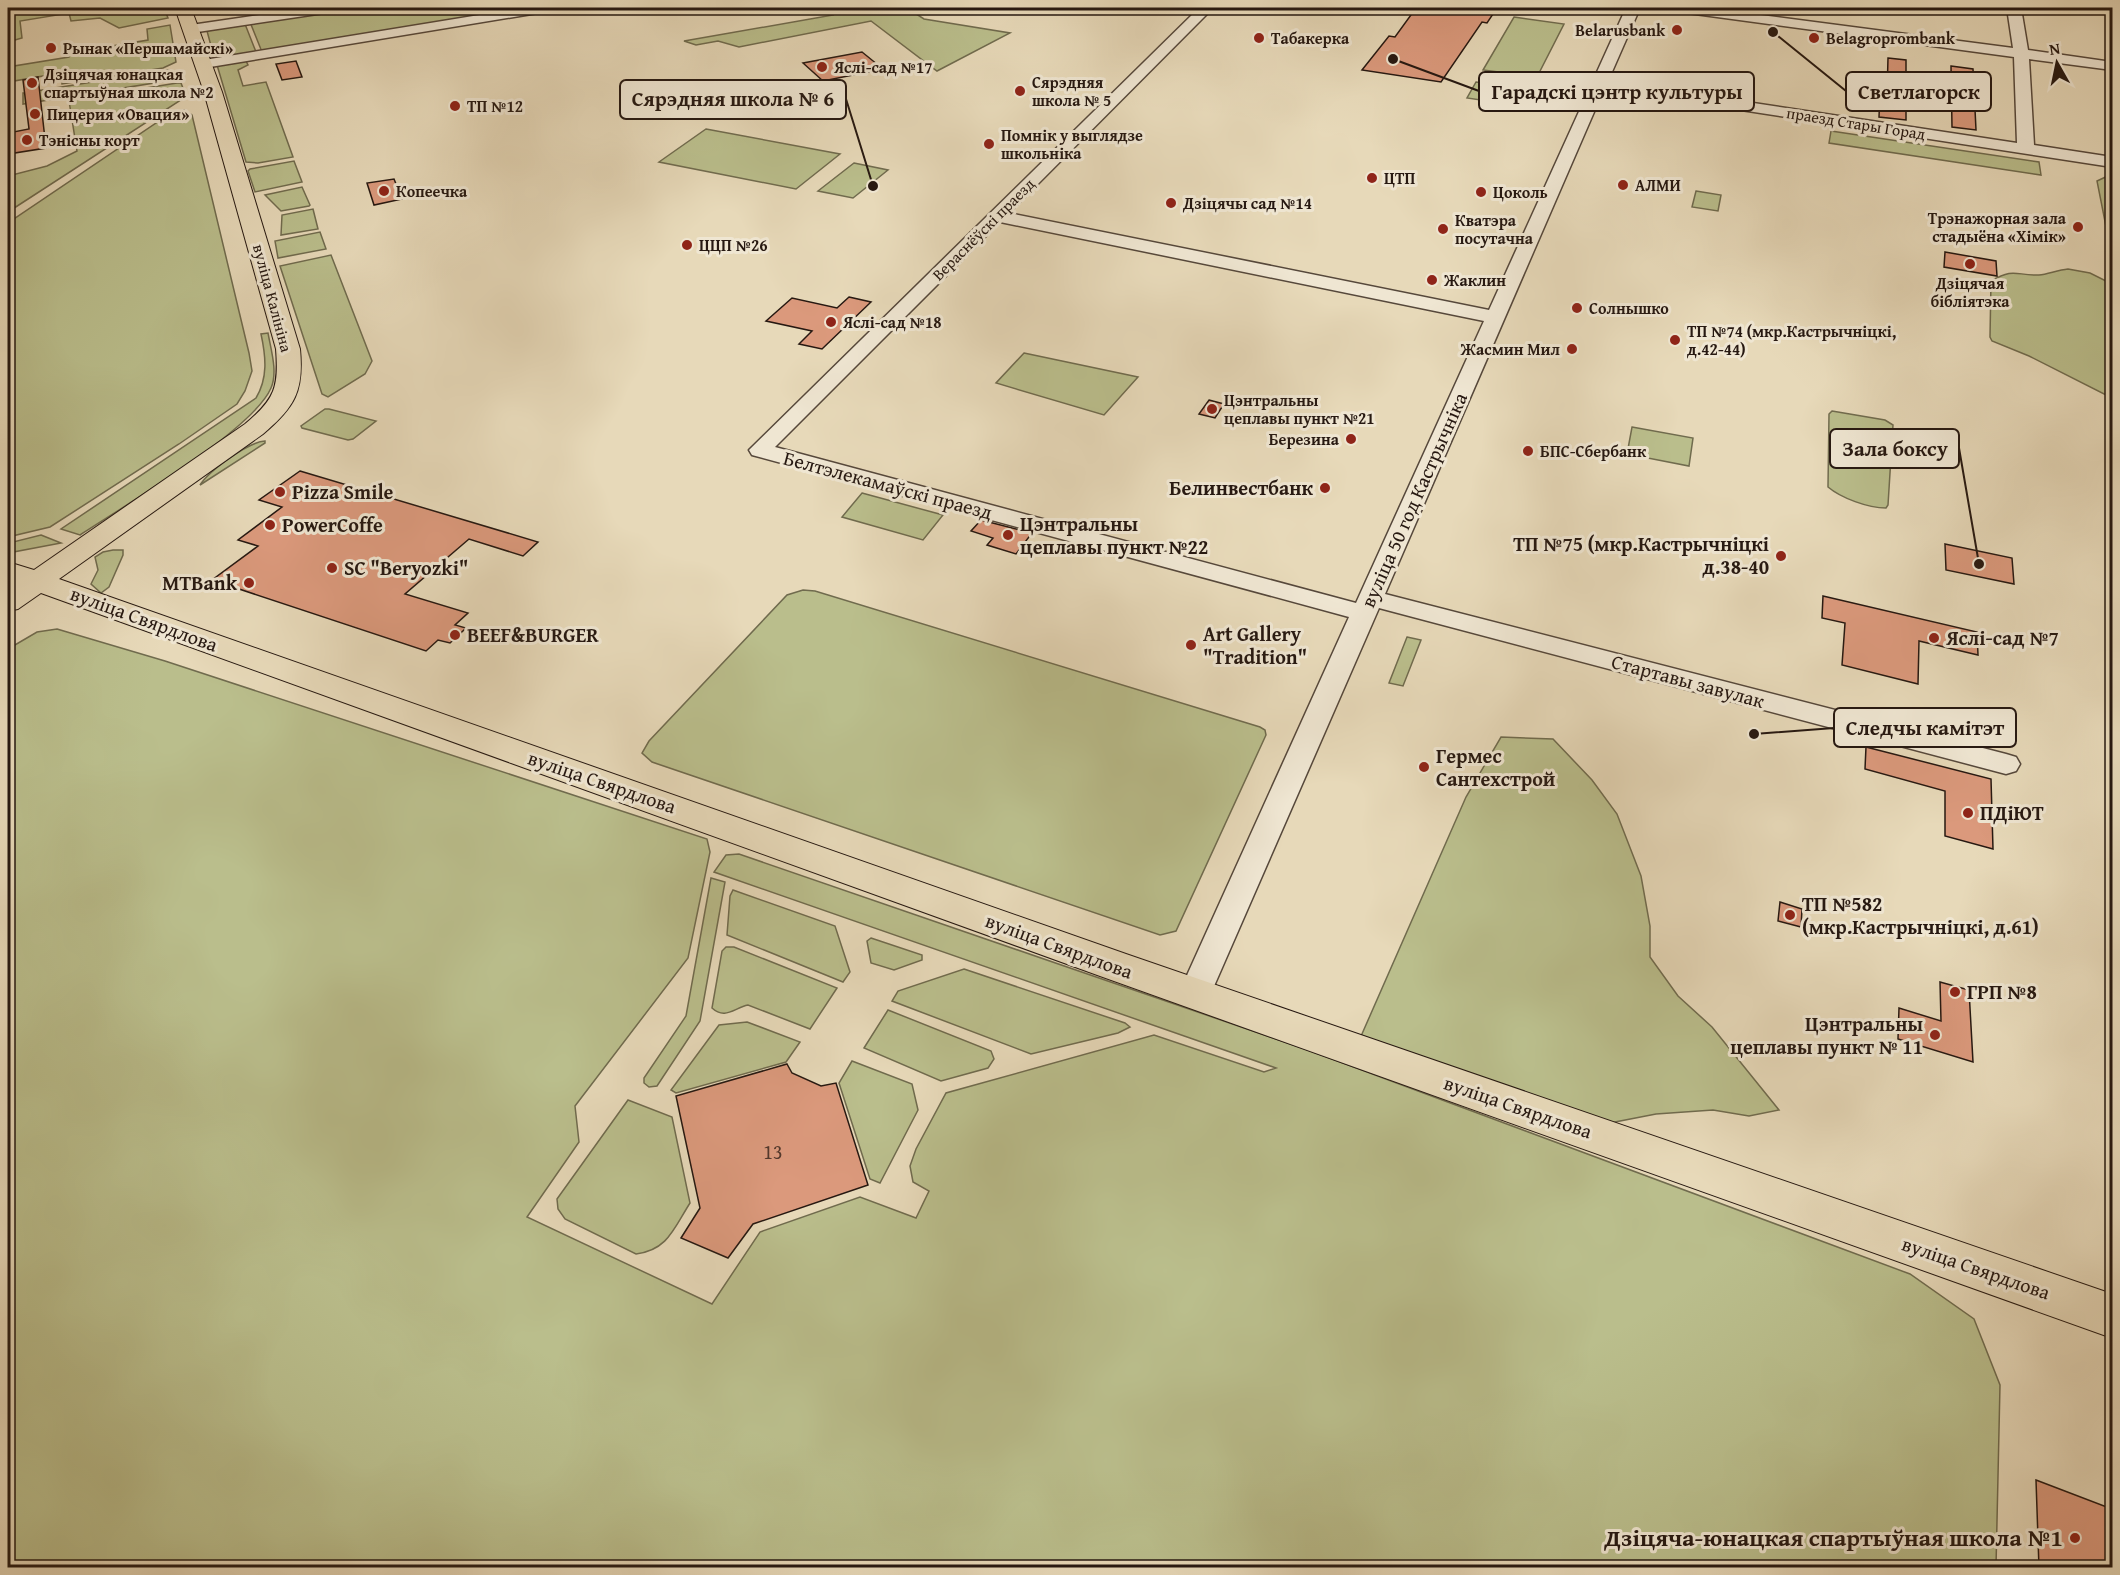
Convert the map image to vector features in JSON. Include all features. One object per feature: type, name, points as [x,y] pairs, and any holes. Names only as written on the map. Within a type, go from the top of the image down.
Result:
[{"type":"main road","name":"вуліца Калініна","points":[[8,602],[23,576],[96,541],[254,429],[274,411],[288,392],[291,376],[288,350],[204,64],[183,8]]},
{"type":"main road","points":[[8,559],[96,541]]},
{"type":"main road","points":[[95,602],[81,582],[85,561],[96,541]]},
{"type":"main road","name":"вуліца Свярдлова","points":[[23,576],[2112,1316]]},
{"type":"main road","points":[[8,613],[54,603],[95,602]]},
{"type":"street","points":[[191,30],[331,8]]},
{"type":"street","points":[[204,64],[544,8]]},
{"type":"street","name":"Вераснёўскі праезд","points":[[760,450],[1206,8]]},
{"type":"street","name":"вуліца 50 год Кастрычніка","points":[[1195,993],[1633,8]]},
{"type":"street","points":[[1680,8],[2112,66]]},
{"type":"street","points":[[2014,8],[2021,53],[2026,149]]},
{"type":"street","name":"праезд Стары Горад","points":[[1599,84],[2112,162]]},
{"type":"street","points":[[996,216],[1496,317]]},
{"type":"street","name":"Белтэлекамаўскі праезд","points":[[760,450],[1367,606]]},
{"type":"street","name":"Стартавы завулак","points":[[1367,606],[2006,764]]},
{"type":"green space","points":[[8,8],[164,8],[168,18],[119,28],[100,18],[71,21],[69,13],[20,21],[22,38],[8,42]]},
{"type":"green space","points":[[340,8],[531,8],[262,52],[250,22]]},
{"type":"green space","points":[[828,8],[907,8],[924,19],[1010,33],[937,71],[871,21],[739,47],[718,41],[696,45],[684,41],[833,15]]},
{"type":"green space","points":[[1514,17],[1564,24],[1537,77],[1483,70]]},
{"type":"green space","points":[[245,24],[256,52],[220,59],[214,57],[207,31],[217,27]]},
{"type":"green space","points":[[170,25],[176,62],[163,68],[62,84],[61,73],[8,82],[8,67],[69,57],[70,53],[148,40],[147,29]]},
{"type":"green space","points":[[246,61],[248,65],[238,70],[243,86],[266,82],[293,157],[258,163],[246,162],[217,65]]},
{"type":"green space","points":[[167,70],[180,73],[179,79],[23,104],[23,93]]},
{"type":"green space","points":[[1476,82],[1530,90],[1521,106],[1467,98]]},
{"type":"green space","points":[[181,83],[186,96],[184,98],[8,212],[8,176],[47,166],[77,151],[69,101]]},
{"type":"green space","points":[[184,110],[192,115],[249,353],[252,371],[245,391],[237,404],[50,527],[8,537],[8,223],[171,113]]},
{"type":"green space","points":[[706,129],[840,154],[796,189],[659,162]]},
{"type":"green space","points":[[1831,131],[2039,162],[2041,175],[1829,143]]},
{"type":"green space","points":[[294,161],[302,182],[255,192],[248,171],[250,169]]},
{"type":"green space","points":[[854,163],[888,170],[853,198],[818,191]]},
{"type":"green space","points":[[2112,174],[2112,257],[2097,181]]},
{"type":"green space","points":[[302,187],[309,206],[281,211],[265,195]]},
{"type":"green space","points":[[1696,191],[1721,195],[1718,211],[1692,207]]},
{"type":"green space","points":[[313,209],[318,229],[281,235],[282,215]]},
{"type":"green space","points":[[320,232],[326,249],[278,258],[275,241]]},
{"type":"green space","points":[[331,255],[372,361],[365,374],[328,397],[322,394],[280,266]]},
{"type":"green space","points":[[2068,269],[2090,273],[2112,284],[2112,398],[2029,356],[1992,341],[1990,337],[1991,281],[2011,273],[2039,275]]},
{"type":"green space","points":[[268,333],[273,361],[273,382],[259,405],[240,425],[155,487],[80,535],[61,529],[256,398],[263,383],[265,367],[261,334]]},
{"type":"green space","points":[[1024,353],[1138,377],[1104,415],[996,383]]},
{"type":"green space","points":[[325,409],[376,421],[353,439],[348,440],[302,428],[301,426]]},
{"type":"green space","points":[[1832,411],[1885,420],[1893,425],[1886,508],[1855,502],[1828,487],[1829,414]]},
{"type":"green space","points":[[1632,427],[1693,438],[1689,466],[1627,454]]},
{"type":"green space","points":[[265,441],[200,485],[230,458],[249,446]]},
{"type":"green space","points":[[862,493],[943,515],[923,540],[842,517]]},
{"type":"green space","points":[[41,535],[61,543],[8,553],[9,543]]},
{"type":"green space","points":[[113,550],[123,550],[123,555],[109,587],[101,593],[91,584],[98,570],[95,557]]},
{"type":"green space","points":[[803,590],[815,591],[1265,730],[1266,735],[1176,931],[1160,935],[652,762],[642,753],[649,741],[787,595]]},
{"type":"green space","points":[[57,629],[165,661],[707,839],[710,852],[688,958],[575,1106],[579,1142],[527,1217],[712,1304],[760,1232],[860,1197],[916,1218],[929,1191],[913,1182],[910,1166],[916,1149],[946,1093],[1154,1035],[1264,1072],[1276,1068],[714,872],[726,855],[739,854],[1308,1050],[1910,1274],[1974,1319],[2000,1385],[1996,1567],[8,1567],[8,649],[37,632]]},
{"type":"green space","points":[[1407,637],[1421,640],[1403,686],[1389,683]]},
{"type":"green space","points":[[1501,737],[1553,739],[1592,780],[1617,814],[1641,876],[1650,926],[1650,957],[1678,996],[1712,1027],[1779,1110],[1749,1116],[1713,1110],[1656,1114],[1615,1122],[1601,1132],[1358,1043],[1466,797]]},
{"type":"green space","points":[[711,878],[725,882],[700,1021],[657,1086],[649,1087],[644,1083],[644,1078],[686,1016]]},
{"type":"green space","points":[[733,890],[835,926],[850,972],[843,982],[727,935],[730,896]]},
{"type":"green space","points":[[871,938],[922,955],[922,960],[894,970],[871,963],[867,941]]},
{"type":"green space","points":[[726,947],[734,947],[837,988],[810,1029],[748,1005],[721,1013],[712,1008],[722,951]]},
{"type":"green space","points":[[964,969],[1125,1023],[1130,1027],[1118,1033],[1031,1054],[892,1001],[898,991]]},
{"type":"green space","points":[[888,1010],[991,1051],[994,1059],[988,1068],[941,1081],[864,1048]]},
{"type":"green space","points":[[747,1022],[800,1042],[786,1062],[676,1093],[671,1090],[719,1025]]},
{"type":"green space","points":[[852,1061],[912,1084],[918,1110],[880,1183],[870,1179],[839,1083]]},
{"type":"green space","points":[[628,1100],[672,1117],[690,1203],[663,1243],[647,1252],[636,1254],[565,1219],[558,1209],[557,1199]]},
{"type":"building","points":[[1416,8],[1497,8],[1487,23],[1482,22],[1441,82],[1362,70],[1389,36],[1395,37]]},
{"type":"building","name":"Яслі-сад №17","points":[[862,52],[883,69],[823,81],[803,63]]},
{"type":"building","points":[[1888,58],[1906,60],[1906,120],[1879,117],[1880,94],[1887,96]]},
{"type":"building","points":[[296,61],[302,77],[282,80],[276,64]]},
{"type":"building","points":[[1951,66],[1973,69],[1976,130],[1952,127]]},
{"type":"building","points":[[38,77],[46,148],[8,154],[8,133],[29,129],[23,80]]},
{"type":"building","name":"Копеечка","points":[[394,179],[402,199],[374,205],[367,183]]},
{"type":"building","name":"Дзіцячая бібліятэка","points":[[1945,252],[1996,261],[1997,276],[1944,267]]},
{"type":"building","name":"Яслі-сад №18","points":[[849,297],[871,302],[822,349],[799,344],[812,331],[766,321],[792,298],[837,308]]},
{"type":"building","name":"Цэнтральны цеплавы пункт №21","points":[[1209,400],[1224,404],[1215,418],[1199,414]]},
{"type":"building","name":"SC \"Beryozki\"","points":[[300,471],[538,542],[523,556],[469,539],[405,594],[468,613],[455,625],[466,628],[450,643],[438,640],[426,651],[212,580],[258,546],[238,540],[282,507],[259,500]]},
{"type":"building","name":"Цэнтральны цеплавы пункт №22","points":[[981,520],[1032,533],[1016,554],[987,545],[993,538],[971,531]]},
{"type":"building","points":[[1945,544],[2012,558],[2014,584],[1946,570]]},
{"type":"building","name":"Яслі-сад №7","points":[[1823,596],[1977,632],[1978,655],[1919,641],[1918,684],[1842,665],[1845,623],[1822,618]]},
{"type":"building","name":"ПДіЮТ","points":[[1866,747],[1991,779],[1993,849],[1945,836],[1945,791],[1865,769]]},
{"type":"building","name":"ТП №582 (мкр.Кастрычніцкі, д.61)","points":[[1780,902],[1802,909],[1801,927],[1778,921]]},
{"type":"building","name":"Цэнтральны цеплавы пункт № 11","points":[[1940,982],[1969,990],[1973,1062],[1898,1039],[1899,1008],[1941,1021]]},
{"type":"building","points":[[787,1064],[792,1073],[821,1086],[836,1083],[868,1185],[753,1224],[728,1258],[681,1238],[700,1208],[676,1096]]},
{"type":"building","name":"Дзіцяча-юнацкая спартыўная школа №1","points":[[2036,1480],[2112,1509],[2112,1568],[2039,1568]]},
{"type":"place","name":"Belarusbank","points":[[1677,30]]},
{"type":"place","name":"Светлагорск","points":[[1773,32]]},
{"type":"place","name":"Табакерка","points":[[1259,38]]},
{"type":"place","name":"Belagroprombank","points":[[1814,38]]},
{"type":"place","name":"Рынак «Першамайскі»","points":[[51,48]]},
{"type":"place","name":"Гарадскі цэнтр культуры","points":[[1393,59]]},
{"type":"place","name":"Яслі-сад №17","points":[[822,67]]},
{"type":"place","name":"Дзіцячая юнацкая спартыўная школа №2","points":[[32,83]]},
{"type":"place","name":"Сярэдняя школа № 5","points":[[1020,91]]},
{"type":"place","name":"ТП №12","points":[[455,106]]},
{"type":"place","name":"Пицерия «Овация»","points":[[35,114]]},
{"type":"place","name":"Тэнісны корт","points":[[27,140]]},
{"type":"place","name":"Помнік у выглядзе школьніка","points":[[989,144]]},
{"type":"place","name":"ЦТП","points":[[1372,178]]},
{"type":"place","name":"АЛМИ","points":[[1623,185]]},
{"type":"place","name":"Сярэдняя школа № 6","points":[[873,186]]},
{"type":"place","name":"Копеечка","points":[[384,191]]},
{"type":"place","name":"Цоколь","points":[[1481,192]]},
{"type":"place","name":"Дзіцячы сад №14","points":[[1171,203]]},
{"type":"place","name":"Трэнажорная зала стадыёна «Хімік»","points":[[2078,227]]},
{"type":"place","name":"Кватэра посутачна","points":[[1443,229]]},
{"type":"place","name":"ЦЦП №26","points":[[687,245]]},
{"type":"place","name":"Дзіцячая бібліятэка","points":[[1970,264]]},
{"type":"place","name":"Жаклин","points":[[1432,280]]},
{"type":"place","name":"Солнышко","points":[[1577,308]]},
{"type":"place","name":"Яслі-сад №18","points":[[831,322]]},
{"type":"place","name":"ТП №74 (мкр.Кастрычніцкі, д.42-44)","points":[[1675,340]]},
{"type":"place","name":"Жасмин Мил","points":[[1572,349]]},
{"type":"place","name":"Цэнтральны цеплавы пункт №21","points":[[1212,409]]},
{"type":"place","name":"Березина","points":[[1351,439]]},
{"type":"place","name":"БПС-Сбербанк","points":[[1528,451]]},
{"type":"place","name":"Белинвестбанк","points":[[1325,488]]},
{"type":"place","name":"Pizza Smile","points":[[280,492]]},
{"type":"place","name":"PowerCoffe","points":[[270,525]]},
{"type":"place","name":"Цэнтральны цеплавы пункт №22","points":[[1008,535]]},
{"type":"place","name":"ТП №75 (мкр.Кастрычніцкі д.38-40","points":[[1781,556]]},
{"type":"place","name":"Зала боксу","points":[[1979,564]]},
{"type":"place","name":"SC \"Beryozki\"","points":[[332,568]]},
{"type":"place","name":"MTBank","points":[[249,583]]},
{"type":"place","name":"BEEF&BURGER","points":[[455,635]]},
{"type":"place","name":"Яслі-сад №7","points":[[1934,638]]},
{"type":"place","name":"Art Gallery \"Tradition\"","points":[[1191,645]]},
{"type":"place","name":"Следчы камітэт","points":[[1754,734]]},
{"type":"place","name":"Гермес Сантехстрой","points":[[1424,767]]},
{"type":"place","name":"ПДіЮТ","points":[[1968,813]]},
{"type":"place","name":"ТП №582 (мкр.Кастрычніцкі, д.61)","points":[[1790,915]]},
{"type":"place","name":"ГРП №8","points":[[1955,992]]},
{"type":"place","name":"Цэнтральны цеплавы пункт № 11","points":[[1935,1035]]},
{"type":"place","name":"Дзіцяча-юнацкая спартыўная школа №1","points":[[2075,1538]]}]
